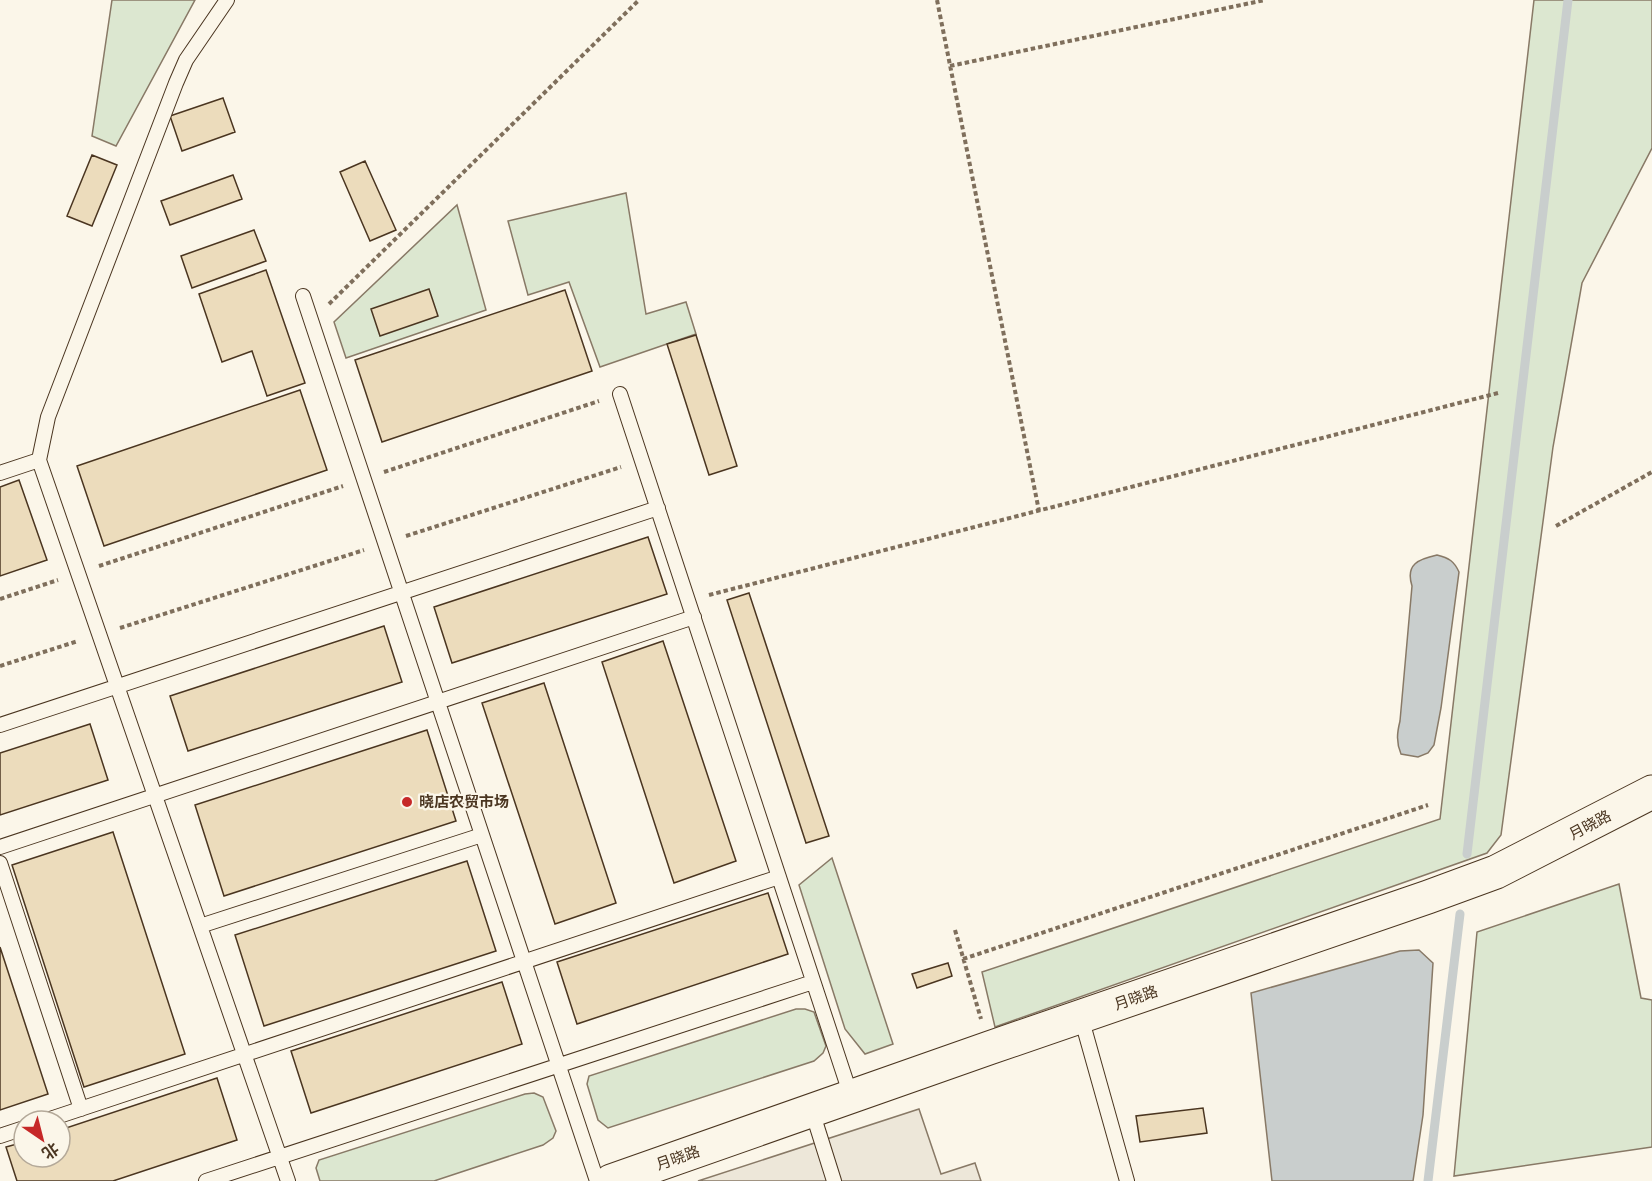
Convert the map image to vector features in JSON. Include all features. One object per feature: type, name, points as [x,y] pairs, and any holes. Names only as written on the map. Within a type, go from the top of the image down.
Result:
[{"type":"street","name":"月晓路","points":[[611,1181],[1496,872],[1652,792]]},
{"type":"lane","points":[[227,0],[186,60],[176,83],[48,417],[39,460],[288,1181]]},
{"type":"lane","points":[[303,296],[597,1181]]},
{"type":"lane","points":[[620,394],[852,1096]]},
{"type":"lane","points":[[0,473],[39,460]]},
{"type":"lane","points":[[0,726],[658,508]]},
{"type":"lane","points":[[0,847],[694,617]]},
{"type":"lane","points":[[200,926],[482,836]]},
{"type":"lane","points":[[0,863],[81,1109]]},
{"type":"lane","points":[[72,1112],[779,877]]},
{"type":"lane","points":[[206,1181],[813,982]]},
{"type":"lane","points":[[1081,1017],[1127,1181]]},
{"type":"lane","points":[[812,1111],[834,1181]]},
{"type":"path","points":[[311,322],[639,0]]},
{"type":"path","points":[[938,0],[1039,511]]},
{"type":"path","points":[[951,66],[1265,0]]},
{"type":"path","points":[[688,600],[1498,393]]},
{"type":"path","points":[[0,599],[620,394]]},
{"type":"path","points":[[0,666],[642,460]]},
{"type":"path","points":[[1556,526],[1652,472]]},
{"type":"path","points":[[963,959],[1428,805]]},
{"type":"path","points":[[955,930],[989,1048]]},
{"type":"green space","points":[[112,0],[195,0],[116,146],[92,136]]},
{"type":"green space","points":[[1534,0],[1652,0],[1652,148],[1582,283],[1553,447],[1501,835],[1487,853],[995,1027],[982,972],[1440,819]]},
{"type":"green space","points":[[626,193],[646,314],[686,302],[696,334],[600,367],[569,282],[528,295],[508,221]]},
{"type":"green space","points":[[457,205],[486,310],[346,358],[334,322]]},
{"type":"green space","points":[[832,858],[893,1044],[865,1054],[845,1029],[799,885]]},
{"type":"green space","points":[[1619,884],[1641,998],[1652,1000],[1652,1147],[1454,1176],[1477,932]]},
{"type":"green space","points":[[796,1009],[814,1012],[826,1046],[823,1053],[814,1061],[608,1128],[598,1120],[587,1084],[589,1076]]},
{"type":"green space","points":[[534,1093],[543,1097],[556,1131],[553,1138],[543,1145],[434,1181],[320,1181],[316,1168],[319,1160]]},
{"type":"shaded area","points":[[1437,555],[1451,560],[1459,572],[1434,745],[1428,753],[1418,757],[1401,754],[1398,745],[1412,586],[1410,572],[1419,561]]},
{"type":"shaded area","points":[[1419,950],[1433,963],[1423,1115],[1413,1181],[1272,1181],[1251,993],[1400,951]]},
{"type":"shaded area","points":[[919,1109],[941,1174],[975,1163],[981,1181],[698,1181]]},
{"type":"building","points":[[223,98],[235,132],[182,151],[170,116]]},
{"type":"building","points":[[92,155],[117,165],[92,226],[67,216]]},
{"type":"building","points":[[365,161],[396,230],[370,241],[340,172]]},
{"type":"building","points":[[233,175],[242,199],[170,225],[161,201]]},
{"type":"building","points":[[254,230],[266,261],[192,288],[181,256]]},
{"type":"building","points":[[266,270],[305,383],[267,396],[252,351],[222,362],[199,294]]},
{"type":"building","points":[[429,289],[438,316],[380,336],[371,309]]},
{"type":"building","points":[[565,290],[592,371],[382,442],[355,360]]},
{"type":"building","points":[[696,335],[737,466],[709,475],[667,344]]},
{"type":"building","points":[[300,390],[327,470],[104,546],[77,466]]},
{"type":"building","points":[[19,480],[47,560],[0,576],[0,487]]},
{"type":"building","points":[[648,537],[667,594],[452,663],[434,607]]},
{"type":"building","points":[[749,593],[829,836],[806,843],[727,600]]},
{"type":"building","points":[[384,626],[402,682],[188,751],[170,696]]},
{"type":"building","points":[[663,641],[736,861],[674,883],[602,662]]},
{"type":"building","points":[[544,683],[616,903],[555,924],[482,703]]},
{"type":"building","points":[[90,724],[108,780],[0,815],[0,753]]},
{"type":"building","points":[[427,730],[456,821],[224,896],[195,805]]},
{"type":"building","points":[[113,832],[185,1054],[84,1087],[12,865]]},
{"type":"building","points":[[467,861],[496,951],[264,1026],[235,935]]},
{"type":"building","points":[[768,893],[788,954],[577,1024],[557,962]]},
{"type":"building","points":[[0,947],[48,1094],[0,1110]]},
{"type":"building","points":[[948,963],[952,976],[917,988],[912,974]]},
{"type":"building","points":[[502,982],[522,1044],[311,1113],[291,1051]]},
{"type":"building","points":[[217,1078],[237,1140],[113,1181],[17,1181],[13,1169],[72,1169],[72,1126]]},
{"type":"building","points":[[1203,1108],[1207,1133],[1140,1142],[1136,1116]]},
{"type":"building","points":[[12,1145],[12,1166],[6,1147]]},
{"type":"waterway","points":[[1467,854],[1568,0]]},
{"type":"waterway","points":[[1428,1181],[1460,914]]},
{"type":"place","name":"晓店农贸市场","points":[[407,802]]}]
